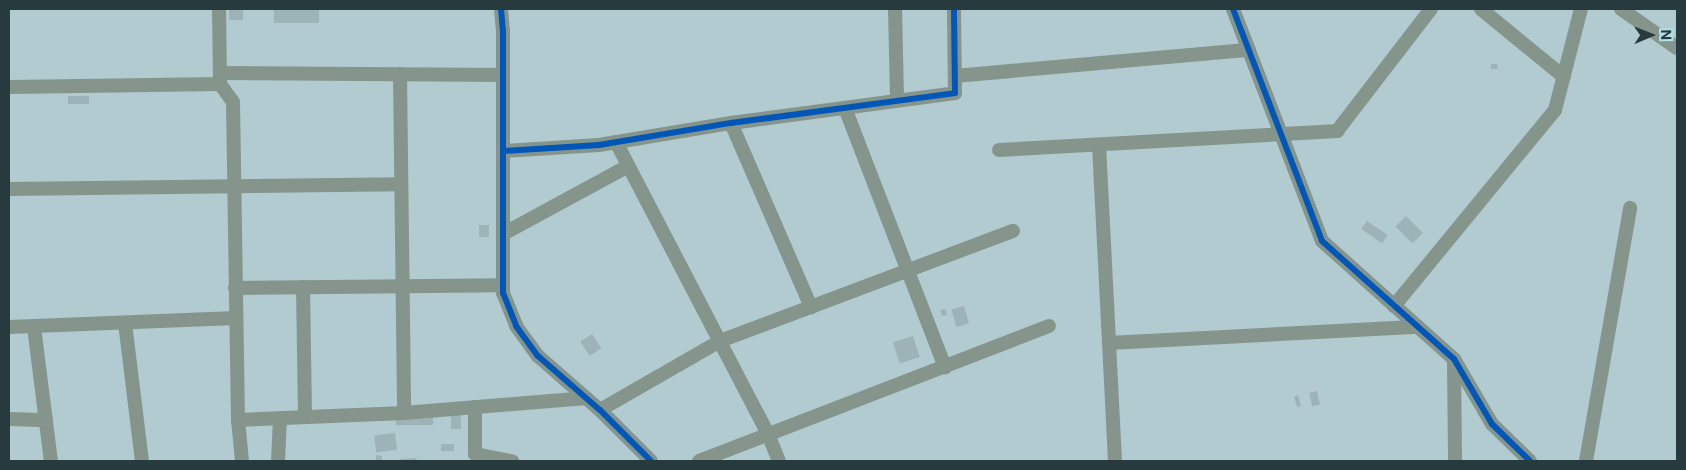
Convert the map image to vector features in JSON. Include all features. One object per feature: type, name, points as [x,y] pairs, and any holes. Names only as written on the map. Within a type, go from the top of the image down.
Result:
[{"type":"street","points":[[219,9],[220,78],[233,102],[238,420],[242,461]]},
{"type":"street","points":[[501,9],[503,30],[502,293],[516,326],[538,356],[600,410],[651,461]]},
{"type":"street","points":[[895,9],[897,100]]},
{"type":"street","points":[[503,151],[616,142],[731,123],[955,92],[954,9]]},
{"type":"street","points":[[1234,9],[1322,241],[1454,359],[1492,424],[1530,461]]},
{"type":"street","points":[[1000,150],[1338,131],[1431,9]]},
{"type":"street","points":[[1481,9],[1564,77]]},
{"type":"street","points":[[1394,306],[1555,110],[1581,9]]},
{"type":"street","points":[[1620,9],[1677,48]]},
{"type":"street","points":[[955,76],[1249,50]]},
{"type":"street","points":[[400,74],[404,413]]},
{"type":"street","points":[[9,87],[220,78],[400,74],[503,75]]},
{"type":"street","points":[[844,108],[945,366]]},
{"type":"street","points":[[731,123],[811,307]]},
{"type":"street","points":[[616,142],[768,434],[779,461]]},
{"type":"street","points":[[1099,144],[1114,461]]},
{"type":"street","points":[[503,234],[628,166]]},
{"type":"street","points":[[9,189],[401,184]]},
{"type":"street","points":[[1586,461],[1630,208]]},
{"type":"street","points":[[600,410],[720,341],[1013,231]]},
{"type":"street","points":[[236,288],[503,285]]},
{"type":"street","points":[[303,287],[305,417]]},
{"type":"street","points":[[9,327],[236,318]]},
{"type":"street","points":[[125,323],[142,461]]},
{"type":"street","points":[[699,461],[1049,326]]},
{"type":"street","points":[[34,327],[52,461]]},
{"type":"street","points":[[1109,343],[1418,327]]},
{"type":"street","points":[[1454,359],[1455,461]]},
{"type":"street","points":[[238,420],[404,413],[586,398]]},
{"type":"street","points":[[475,407],[475,454],[512,461]]},
{"type":"street","points":[[278,461],[280,418]]},
{"type":"street","points":[[9,419],[46,420]]},
{"type":"building","points":[[229,9],[243,9],[243,20],[229,20]]},
{"type":"building","points":[[274,9],[319,9],[319,23],[274,23]]},
{"type":"building","points":[[1491,64],[1497,64],[1498,69],[1491,69]]},
{"type":"building","points":[[68,96],[89,96],[89,104],[68,104]]},
{"type":"building","points":[[1406,216],[1423,233],[1412,244],[1395,227]]},
{"type":"building","points":[[1367,221],[1388,235],[1382,243],[1361,229]]},
{"type":"building","points":[[479,225],[489,225],[489,237],[479,237]]},
{"type":"building","points":[[964,306],[969,323],[956,327],[952,310]]},
{"type":"building","points":[[945,309],[947,315],[942,316],[940,311]]},
{"type":"building","points":[[592,334],[601,348],[590,356],[580,342]]},
{"type":"building","points":[[913,336],[920,357],[900,363],[893,342]]},
{"type":"building","points":[[1317,391],[1320,405],[1312,406],[1309,393]]},
{"type":"building","points":[[1298,395],[1301,406],[1297,407],[1294,397]]},
{"type":"building","points":[[396,415],[433,415],[433,425],[396,425]]},
{"type":"building","points":[[451,415],[461,415],[461,429],[451,429]]},
{"type":"building","points":[[395,433],[397,450],[376,452],[374,436]]},
{"type":"building","points":[[441,444],[454,444],[454,451],[441,451]]},
{"type":"building","points":[[376,455],[382,456],[382,461],[376,461]]},
{"type":"building","points":[[416,458],[417,461],[400,461],[400,459]]},
{"type":"cycle path","points":[[501,9],[503,30],[503,293],[516,326],[538,356],[600,410],[651,461]]},
{"type":"cycle path","points":[[503,151],[599,145],[731,123],[955,93],[954,9]]},
{"type":"cycle path","points":[[1233,9],[1322,241],[1454,359],[1492,424],[1530,461]]}]
